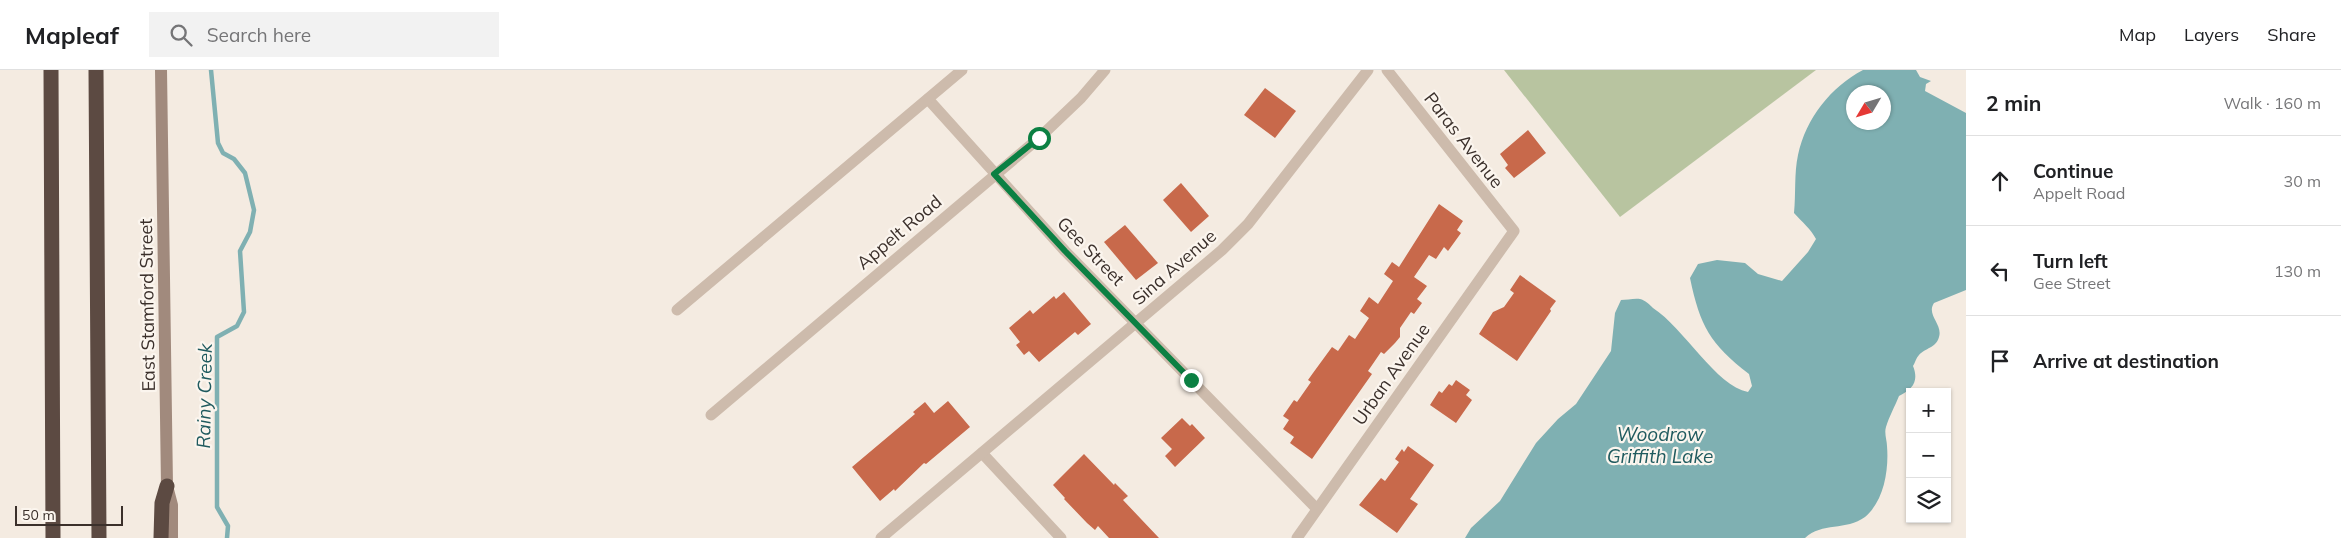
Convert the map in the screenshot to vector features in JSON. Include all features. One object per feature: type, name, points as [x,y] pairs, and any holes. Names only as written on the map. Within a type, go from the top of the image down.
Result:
[{"type":"highway","points":[[51,70],[53,538]]},
{"type":"highway","points":[[96,70],[99,538]]},
{"type":"highway","points":[[161,538],[162,503],[167,486]]},
{"type":"main road","name":"East Stamford Street","points":[[161,70],[167,486],[172,505],[172,538]]},
{"type":"street","points":[[677,310],[962,70]]},
{"type":"street","name":"Appelt Road","points":[[711,416],[994,174],[1039,138],[1081,98],[1105,70]]},
{"type":"street","name":"Sina Avenue","points":[[881,538],[1222,250],[1248,224],[1368,70]]},
{"type":"street","name":"Paras Avenue","points":[[1387,70],[1514,231]]},
{"type":"street","name":"Gee Street","points":[[928,98],[994,174],[1065,251],[1317,509]]},
{"type":"street","name":"Urban Avenue","points":[[1297,538],[1514,231]]},
{"type":"street","points":[[982,453],[1061,538]]},
{"type":"green space","points":[[1504,70],[1816,70],[1620,217]]},
{"type":"water","name":"Woodrow Griffith Lake","points":[[1863,70],[1916,70],[1920,77],[1931,81],[1926,84],[1925,91],[1966,113],[1966,290],[1934,303],[1932,307],[1933,316],[1940,332],[1938,341],[1917,358],[1913,366],[1915,371],[1914,384],[1910,388],[1906,388],[1906,391],[1899,396],[1889,419],[1885,432],[1887,444],[1886,475],[1877,503],[1865,517],[1858,521],[1819,530],[1805,538],[1465,538],[1471,528],[1500,501],[1536,443],[1558,419],[1576,404],[1611,351],[1615,313],[1621,300],[1638,299],[1646,301],[1665,317],[1724,379],[1748,392],[1752,386],[1749,374],[1725,353],[1709,333],[1698,309],[1690,278],[1698,264],[1717,260],[1745,263],[1758,274],[1782,281],[1808,252],[1816,239],[1794,213],[1798,155],[1802,141],[1814,116],[1821,105],[1840,85]]},
{"type":"building","points":[[1265,88],[1296,111],[1275,138],[1244,115]]},
{"type":"building","points":[[1528,130],[1546,153],[1514,178],[1505,168],[1508,165],[1500,154]]},
{"type":"building","points":[[1181,183],[1209,216],[1191,232],[1163,200]]},
{"type":"building","points":[[1439,204],[1463,221],[1457,230],[1461,233],[1448,251],[1444,247],[1436,259],[1429,255],[1414,277],[1427,286],[1417,299],[1422,303],[1414,314],[1411,312],[1400,328],[1400,337],[1395,343],[1384,354],[1381,352],[1368,371],[1372,374],[1312,459],[1290,443],[1294,437],[1283,429],[1289,420],[1283,416],[1294,400],[1297,402],[1311,382],[1308,380],[1332,347],[1338,351],[1349,335],[1355,339],[1369,318],[1360,311],[1369,297],[1378,304],[1393,281],[1384,274],[1392,262],[1399,267]]},
{"type":"building","points":[[1125,225],[1158,263],[1136,280],[1104,242]]},
{"type":"building","points":[[1520,275],[1556,301],[1517,361],[1479,334],[1493,312],[1504,307],[1514,293],[1510,290]]},
{"type":"building","points":[[1064,292],[1091,324],[1078,335],[1075,332],[1039,362],[1029,351],[1024,355],[1016,345],[1020,342],[1009,328],[1030,310],[1033,314],[1054,296],[1056,299]]},
{"type":"building","points":[[1456,380],[1470,390],[1466,395],[1472,400],[1456,423],[1430,405],[1439,391],[1442,393],[1449,384],[1452,386]]},
{"type":"building","points":[[948,401],[970,427],[926,464],[924,463],[895,491],[894,489],[880,501],[852,467],[915,414],[913,412],[925,402],[934,413]]},
{"type":"building","points":[[1182,418],[1190,426],[1192,424],[1205,438],[1175,467],[1165,456],[1172,449],[1161,438]]},
{"type":"building","points":[[1408,446],[1434,465],[1410,499],[1418,504],[1397,533],[1359,505],[1381,478],[1385,481],[1399,462],[1395,459],[1402,449],[1404,452]]},
{"type":"building","points":[[1084,454],[1114,485],[1115,483],[1128,496],[1123,500],[1159,538],[1109,538],[1098,526],[1095,530],[1064,499],[1053,485]]},
{"type":"waterway","name":"Rainy Creek","points":[[211,70],[218,143],[223,153],[234,159],[245,173],[254,210],[250,232],[240,251],[244,312],[237,326],[217,337],[217,507],[228,526],[227,538]]},
{"type":"route","points":[[1039,138],[994,174],[1065,251],[1191,380]]}]
